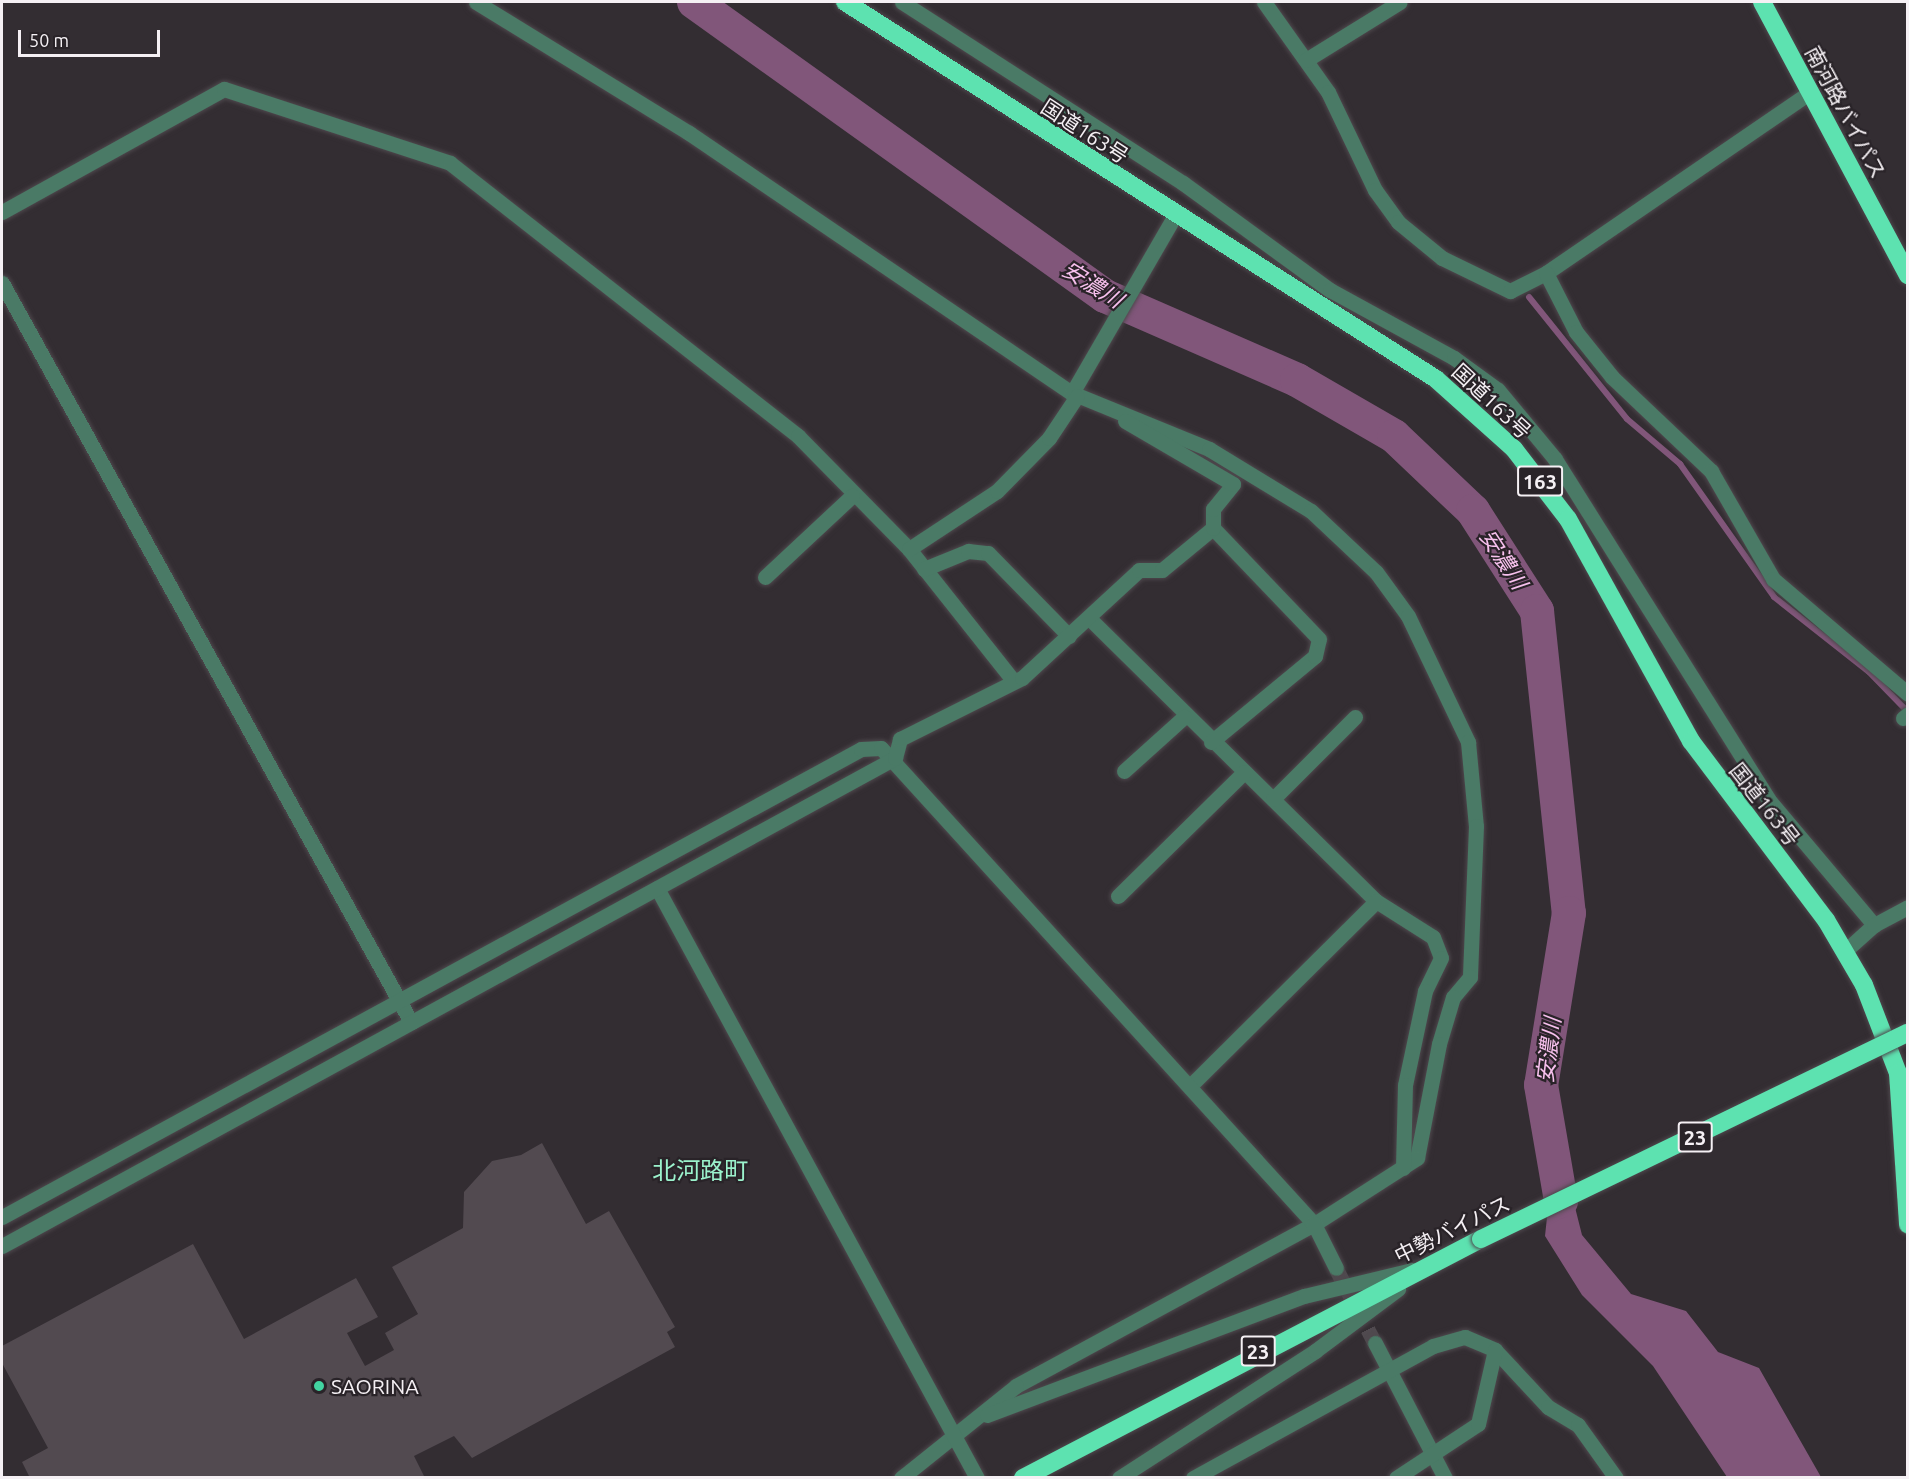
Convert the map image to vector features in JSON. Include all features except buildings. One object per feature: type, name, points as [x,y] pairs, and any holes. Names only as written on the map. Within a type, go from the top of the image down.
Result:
[{"type":"highway","name":"国道163号","points":[[845,2],[1174,215],[1436,379],[1514,449],[1568,519],[1714,775],[1804,889],[1845,951],[1878,1016],[1898,1073],[1908,1225]]},
{"type":"highway","name":"南河路バイパス","points":[[1762,2],[1908,276]]},
{"type":"highway","name":"中勢バイパス","points":[[1031,1473],[1481,1239],[1908,1033]]},
{"type":"street","points":[[476,2],[707,146],[1075,392],[1233,484],[1213,508],[1213,528],[1319,639],[1315,657],[1211,742]]},
{"type":"street","points":[[902,2],[1183,183],[1330,290],[1454,358],[1498,390],[1555,459],[1768,799],[1874,925]]},
{"type":"street","points":[[1264,2],[1328,92],[1374,190],[1411,235],[1442,258],[1510,291],[1546,273],[1809,93]]},
{"type":"street","points":[[1306,60],[1400,2]]},
{"type":"street","points":[[2,212],[225,89],[439,159],[798,436],[852,496],[909,549],[1012,679]]},
{"type":"street","points":[[909,549],[998,491],[1049,438],[1174,215]]},
{"type":"street","points":[[1546,273],[1564,313],[1599,362],[1711,471],[1773,579],[1908,694]]},
{"type":"street","points":[[2,283],[411,1022]]},
{"type":"street","points":[[901,1478],[1016,1386],[1314,1224],[1417,1158],[1439,1044],[1454,997],[1470,977],[1476,792],[1460,719],[1408,616],[1342,538],[1311,511],[1209,449],[1138,417],[1109,411]]},
{"type":"street","points":[[765,577],[852,496]]},
{"type":"street","points":[[2,1246],[895,758],[900,739],[1012,679],[1022,678],[1139,570],[1162,570],[1213,528]]},
{"type":"street","points":[[924,569],[968,551],[987,553],[1069,636]]},
{"type":"street","points":[[1089,618],[1184,717],[1273,799],[1376,901],[1433,937],[1441,958],[1425,991],[1405,1085],[1403,1168]]},
{"type":"street","points":[[1124,771],[1184,717]]},
{"type":"street","points":[[1273,799],[1355,717]]},
{"type":"street","points":[[2,1217],[861,749],[881,748],[895,758],[1314,1224],[1336,1268]]},
{"type":"street","points":[[1118,896],[1244,772]]},
{"type":"street","points":[[657,888],[956,1432],[976,1478]]},
{"type":"street","points":[[1190,1086],[1376,901]]},
{"type":"street","points":[[1845,951],[1874,925],[1908,907]]},
{"type":"street","points":[[978,1418],[1304,1296],[1429,1266]]},
{"type":"street","points":[[1119,1478],[1315,1351],[1429,1266]]},
{"type":"street","points":[[1192,1478],[1433,1346],[1465,1337],[1495,1350],[1548,1407],[1578,1425],[1616,1478]]},
{"type":"street","points":[[1376,1343],[1445,1478]]},
{"type":"street","points":[[1396,1478],[1478,1424],[1495,1350]]},
{"type":"shaded area","points":[[1556,1132],[1582,1235],[1631,1294],[1686,1311],[1718,1352],[1759,1368],[1821,1477],[1727,1477],[1653,1366],[1582,1295],[1545,1236]]},
{"type":"waterway","name":"安濃川","points":[[694,2],[1105,296],[1297,380],[1394,436],[1473,511],[1537,611],[1569,913],[1541,1085],[1561,1201]]},
{"type":"waterway","points":[[1529,297],[1627,419],[1680,464],[1774,597],[1869,672],[1908,712]]},
{"type":"tunnel","points":[[1336,1268],[1375,1343]]},
{"type":"place","name":"SAORINA","points":[[319,1386]]},
{"type":"district","name":"北河路町","points":[[700,1171]]}]
